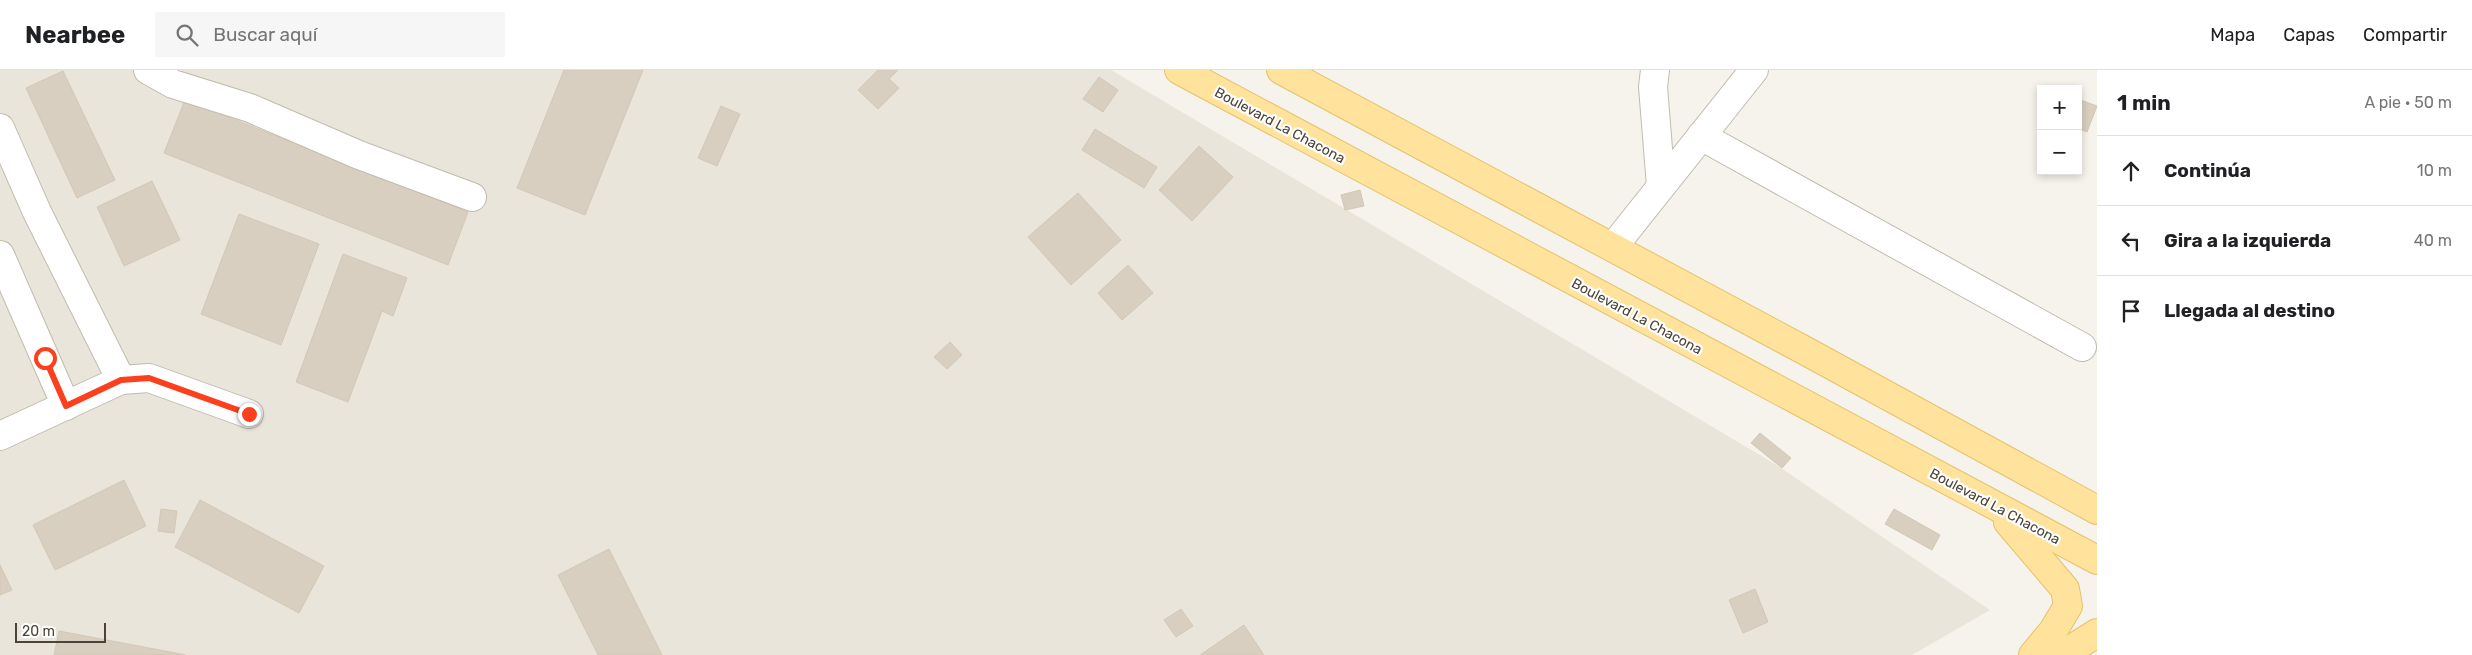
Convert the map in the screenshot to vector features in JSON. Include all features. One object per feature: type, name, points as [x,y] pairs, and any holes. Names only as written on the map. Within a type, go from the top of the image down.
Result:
[{"type":"main road","name":"Boulevard La Chacona","points":[[1179,70],[2097,560]]},
{"type":"main road","points":[[1281,70],[1613,247],[2097,510]]},
{"type":"main road","points":[[1994,506],[2033,548],[2065,589],[2068,606],[2053,631],[2033,655]]},
{"type":"main road","points":[[2062,655],[2097,633]]},
{"type":"street","points":[[148,70],[173,84],[250,108],[359,155],[472,197]]},
{"type":"street","points":[[1655,70],[1653,86],[1661,186]]},
{"type":"street","points":[[1613,247],[1754,70]]},
{"type":"street","points":[[0,128],[37,212],[121,380]]},
{"type":"street","points":[[1701,136],[2082,347]]},
{"type":"street","points":[[0,256],[66,406]]},
{"type":"street","points":[[0,436],[121,380],[149,378],[249,414]]},
{"type":"shaded area","points":[[0,70],[1111,70],[1775,464],[1990,610],[1912,655],[0,655]]},
{"type":"building","points":[[564,70],[643,70],[585,215],[517,188]]},
{"type":"building","points":[[878,70],[898,70],[889,79],[899,88],[878,109],[858,90]]},
{"type":"building","points":[[63,71],[115,180],[77,198],[26,88]]},
{"type":"building","points":[[1099,77],[1118,90],[1103,112],[1083,99]]},
{"type":"building","points":[[185,100],[468,212],[448,265],[164,153]]},
{"type":"building","points":[[2082,100],[2097,106],[2087,132],[2082,130]]},
{"type":"building","points":[[721,106],[740,114],[717,166],[698,158]]},
{"type":"building","points":[[1095,129],[1157,167],[1144,188],[1082,150]]},
{"type":"building","points":[[1199,146],[1233,177],[1192,221],[1159,190]]},
{"type":"building","points":[[152,181],[180,240],[124,266],[97,207]]},
{"type":"building","points":[[1360,190],[1364,206],[1345,210],[1341,195]]},
{"type":"building","points":[[1078,193],[1121,240],[1071,285],[1028,237]]},
{"type":"building","points":[[239,214],[319,244],[281,345],[201,314]]},
{"type":"building","points":[[343,254],[407,278],[393,316],[382,311],[348,402],[296,382]]},
{"type":"building","points":[[1128,265],[1153,293],[1122,320],[1098,293]]},
{"type":"building","points":[[950,342],[962,355],[947,369],[934,357]]},
{"type":"building","points":[[1760,433],[1791,458],[1782,468],[1751,443]]},
{"type":"building","points":[[124,480],[146,526],[55,570],[33,525]]},
{"type":"building","points":[[200,500],[324,566],[299,613],[175,547]]},
{"type":"building","points":[[161,509],[177,511],[174,533],[158,531]]},
{"type":"building","points":[[1894,509],[1940,535],[1932,550],[1885,524]]},
{"type":"building","points":[[609,549],[662,655],[598,655],[558,575]]},
{"type":"building","points":[[0,565],[12,590],[0,595]]},
{"type":"building","points":[[1755,589],[1768,622],[1743,633],[1729,600]]},
{"type":"building","points":[[1181,609],[1193,626],[1176,637],[1164,620]]},
{"type":"building","points":[[1244,625],[1264,655],[1200,655]]},
{"type":"building","points":[[59,631],[186,655],[54,655]]},
{"type":"route","points":[[45,358],[66,406],[121,380],[149,378],[249,414]]}]
